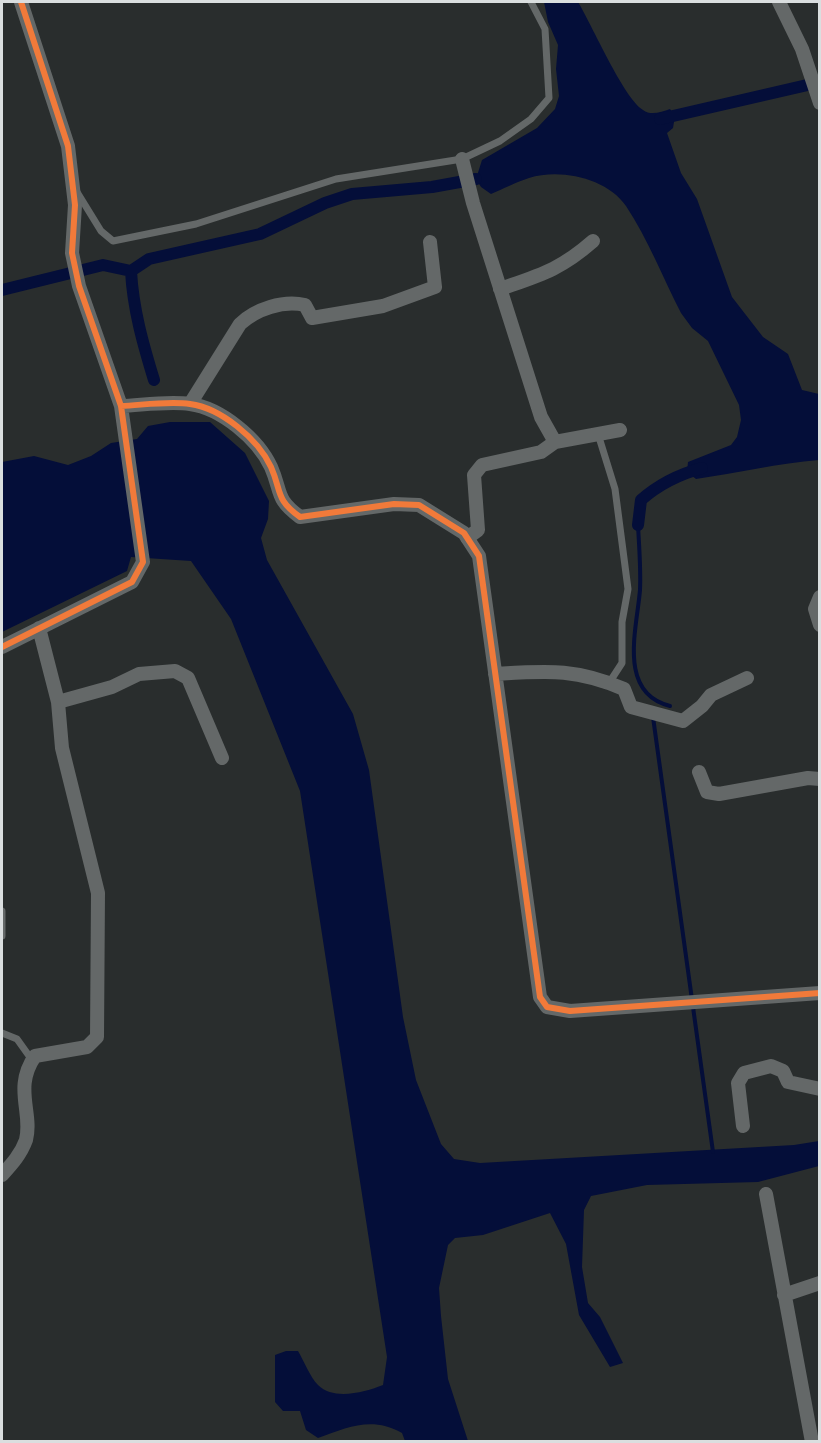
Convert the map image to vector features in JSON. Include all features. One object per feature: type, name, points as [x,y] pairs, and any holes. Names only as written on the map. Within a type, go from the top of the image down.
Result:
[{"type":"street","points":[[2,647],[132,582],[143,562],[121,406],[80,286],[72,253],[75,205],[68,146],[21,2]]},
{"type":"street","points":[[779,2],[805,58],[819,102]]},
{"type":"street","points":[[462,159],[473,203],[541,417],[555,442]]},
{"type":"street","points":[[190,404],[240,324],[250,315],[290,302],[305,305],[312,318],[383,306],[435,287],[430,242]]},
{"type":"street","points":[[500,289],[552,272],[593,242]]},
{"type":"street","points":[[121,406],[190,404],[213,411],[254,442],[270,466],[283,504],[300,517],[394,504],[419,506],[464,533],[479,556],[540,997],[547,1007],[570,1011],[819,993]]},
{"type":"street","points":[[467,538],[478,530],[479,513],[474,475],[482,465],[541,452],[555,442],[620,430]]},
{"type":"street","points":[[819,597],[815,609],[819,625]]},
{"type":"street","points":[[2,1175],[19,1156],[26,1138],[24,1095],[28,1067],[32,1060],[35,1056],[87,1047],[96,1037],[98,893],[62,748],[58,702],[39,628]]},
{"type":"street","points":[[495,674],[556,670],[582,674],[624,689],[630,707],[683,721],[711,695],[747,678]]},
{"type":"street","points":[[58,702],[112,687],[138,674],[175,671],[188,678],[222,758]]},
{"type":"street","points":[[699,772],[707,792],[719,794],[808,778],[819,779]]},
{"type":"street","points":[[743,1126],[738,1083],[744,1073],[771,1066],[783,1071],[789,1082],[819,1089]]},
{"type":"street","points":[[766,1194],[812,1442]]},
{"type":"street","points":[[784,1295],[819,1283]]},
{"type":"lane","points":[[73,185],[101,231],[113,241],[196,224],[336,179],[462,159],[500,141],[531,119],[549,98],[545,29],[531,2]]},
{"type":"lane","points":[[598,434],[615,489],[628,589],[622,622],[622,663],[609,683]]},
{"type":"lane","points":[[2,911],[2,936]]},
{"type":"lane","points":[[2,1033],[17,1039],[32,1060]]},
{"type":"shaded area","points":[[544,2],[578,2],[617,76],[635,103],[649,113],[670,109],[675,116],[673,128],[667,133],[681,173],[697,199],[732,297],[763,337],[788,354],[802,390],[819,394],[819,460],[696,479],[687,472],[688,462],[731,445],[737,437],[741,420],[739,405],[708,341],[692,328],[681,313],[626,206],[607,188],[595,182],[568,175],[541,175],[491,194],[481,187],[476,179],[482,160],[537,128],[555,109],[559,96],[556,69],[558,45],[548,22]]},
{"type":"shaded area","points":[[170,422],[210,422],[245,453],[269,501],[268,519],[261,538],[267,560],[353,714],[369,770],[403,1017],[416,1080],[441,1144],[454,1159],[480,1163],[794,1145],[819,1141],[819,1166],[758,1182],[647,1185],[591,1196],[584,1210],[582,1267],[588,1303],[600,1317],[623,1363],[610,1367],[579,1315],[566,1244],[550,1213],[483,1235],[455,1238],[448,1245],[439,1288],[448,1379],[468,1441],[405,1441],[402,1433],[391,1428],[370,1424],[350,1427],[318,1438],[306,1430],[300,1411],[283,1411],[275,1402],[275,1355],[286,1351],[298,1351],[318,1385],[332,1393],[341,1394],[350,1394],[383,1385],[387,1357],[300,791],[231,619],[191,561],[131,557],[127,571],[2,632],[2,462],[34,456],[68,465],[91,456],[111,443],[137,439],[148,426]]},
{"type":"waterway","points":[[660,119],[820,82]]},
{"type":"waterway","points":[[154,380],[136,313],[131,271],[149,259],[260,234],[325,203],[352,194],[432,187],[476,179]]},
{"type":"waterway","points":[[2,290],[103,265],[131,271]]},
{"type":"waterway","points":[[638,525],[641,500],[670,481],[702,468]]},
{"type":"waterway","points":[[638,525],[640,590],[634,640],[636,674],[643,688],[653,699],[670,706]]},
{"type":"waterway","points":[[653,717],[713,1152]]},
{"type":"cycle path","points":[[2,647],[132,582],[143,562],[121,406],[79,286],[72,253],[75,205],[68,146],[21,2]]},
{"type":"cycle path","points":[[121,406],[182,403],[202,407],[226,418],[248,436],[265,456],[280,495],[286,505],[300,517],[394,504],[419,505],[464,533],[479,556],[540,997],[547,1007],[570,1011],[820,993]]}]
